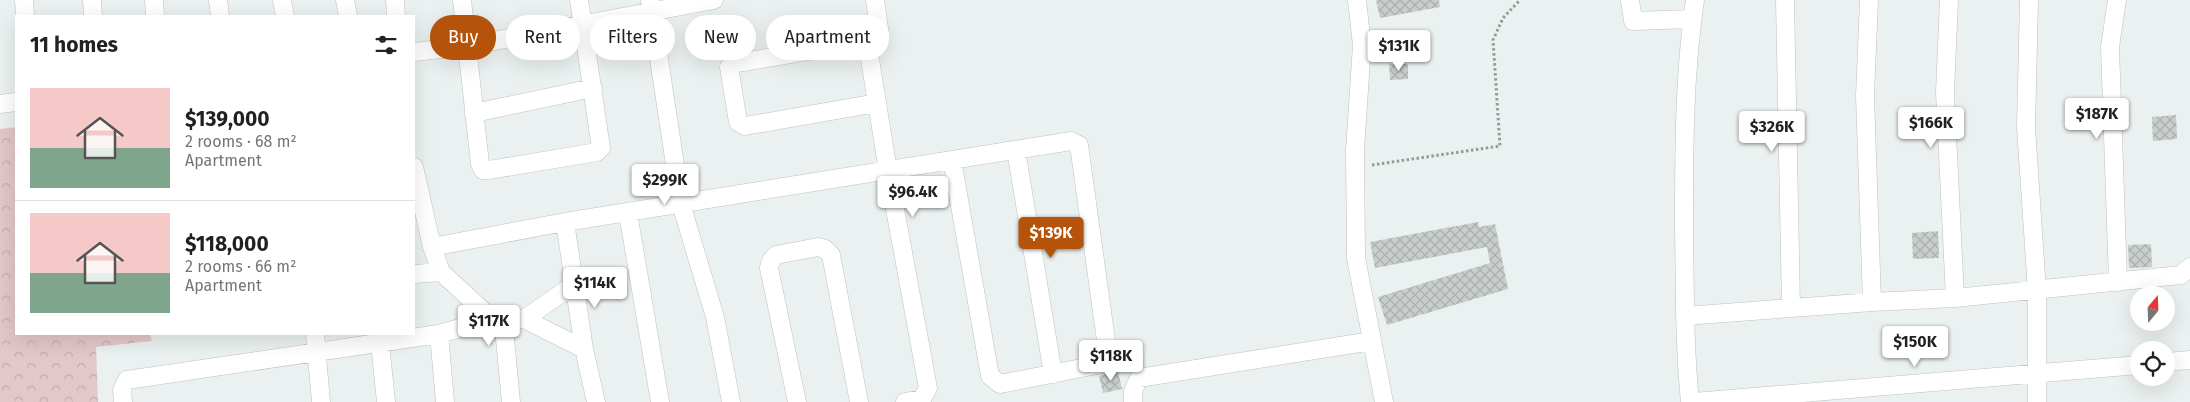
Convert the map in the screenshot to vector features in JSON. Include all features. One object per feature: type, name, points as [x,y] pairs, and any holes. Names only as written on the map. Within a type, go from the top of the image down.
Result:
[{"type":"street","points":[[24,0],[25,15]]},
{"type":"street","points":[[92,0],[93,15]]},
{"type":"street","points":[[154,0],[155,15]]},
{"type":"street","points":[[218,0],[220,15]]},
{"type":"street","points":[[282,0],[285,15]]},
{"type":"street","points":[[345,0],[348,15]]},
{"type":"street","points":[[395,0],[396,15]]},
{"type":"street","points":[[462,0],[464,15]]},
{"type":"street","points":[[468,60],[480,164],[483,170],[598,152],[602,143],[579,0]]},
{"type":"street","points":[[496,40],[583,24],[651,6],[714,0]]},
{"type":"street","points":[[875,0],[877,15]]},
{"type":"street","points":[[1357,0],[1362,45],[1354,168],[1356,258],[1384,402]]},
{"type":"street","points":[[1630,0],[1632,21],[1692,19]]},
{"type":"street","points":[[1690,402],[1686,367],[1684,136],[1695,0]]},
{"type":"street","points":[[1785,0],[1791,308]]},
{"type":"street","points":[[1869,0],[1866,96],[1872,302]]},
{"type":"street","points":[[1949,0],[1945,92],[1955,298]]},
{"type":"street","points":[[2029,0],[2026,126],[2037,291],[2037,402]]},
{"type":"street","points":[[2117,0],[2110,47],[2118,282]]},
{"type":"street","points":[[651,6],[681,204],[715,317],[731,402]]},
{"type":"street","points":[[415,52],[430,50]]},
{"type":"street","points":[[766,58],[732,64],[730,67],[738,122],[745,126],[877,103]]},
{"type":"street","points":[[870,60],[888,171],[928,388],[922,399],[905,402]]},
{"type":"street","points":[[474,112],[593,88]]},
{"type":"street","points":[[0,104],[15,102]]},
{"type":"street","points":[[432,247],[565,222],[888,171],[952,160],[1072,141],[1079,145],[1108,355],[1102,364],[1000,384],[990,376],[952,160]]},
{"type":"street","points":[[1016,150],[1053,374]]},
{"type":"street","points":[[415,171],[432,247],[441,272],[498,318],[511,402]]},
{"type":"street","points":[[628,212],[660,402]]},
{"type":"street","points":[[565,222],[584,349],[596,402]]},
{"type":"street","points":[[797,402],[769,268],[771,261],[776,255],[818,247],[825,249],[832,255],[859,402]]},
{"type":"street","points":[[1685,316],[2037,291],[2181,275],[2190,267]]},
{"type":"street","points":[[415,274],[441,272]]},
{"type":"street","points":[[524,319],[575,284]]},
{"type":"street","points":[[124,402],[122,390],[127,380],[439,334],[498,318],[524,319],[584,349]]},
{"type":"street","points":[[439,334],[445,402]]},
{"type":"street","points":[[315,335],[321,402]]},
{"type":"street","points":[[1133,402],[1133,391],[1139,378],[1372,341]]},
{"type":"street","points":[[380,343],[386,402]]},
{"type":"street","points":[[2175,361],[2190,360]]},
{"type":"street","points":[[1694,402],[2130,366]]},
{"type":"path","points":[[1354,168],[1500,146],[1493,40],[1503,18],[1520,0]]},
{"type":"green space","points":[[15,127],[15,335],[150,335],[152,341],[96,347],[98,402],[0,402],[0,129]]},
{"type":"building","points":[[1376,0],[1439,0],[1440,7],[1380,18]]},
{"type":"building","points":[[1389,64],[1408,64],[1408,79],[1390,80]]},
{"type":"building","points":[[2176,115],[2177,139],[2153,141],[2152,117]]},
{"type":"building","points":[[1478,222],[1479,227],[1495,224],[1508,289],[1387,325],[1378,297],[1490,263],[1487,247],[1375,268],[1370,242]]},
{"type":"building","points":[[1938,231],[1939,258],[1913,259],[1912,233]]},
{"type":"building","points":[[2151,244],[2152,267],[2129,268],[2128,245]]},
{"type":"building","points":[[1118,371],[1122,389],[1103,393],[1099,376]]}]
